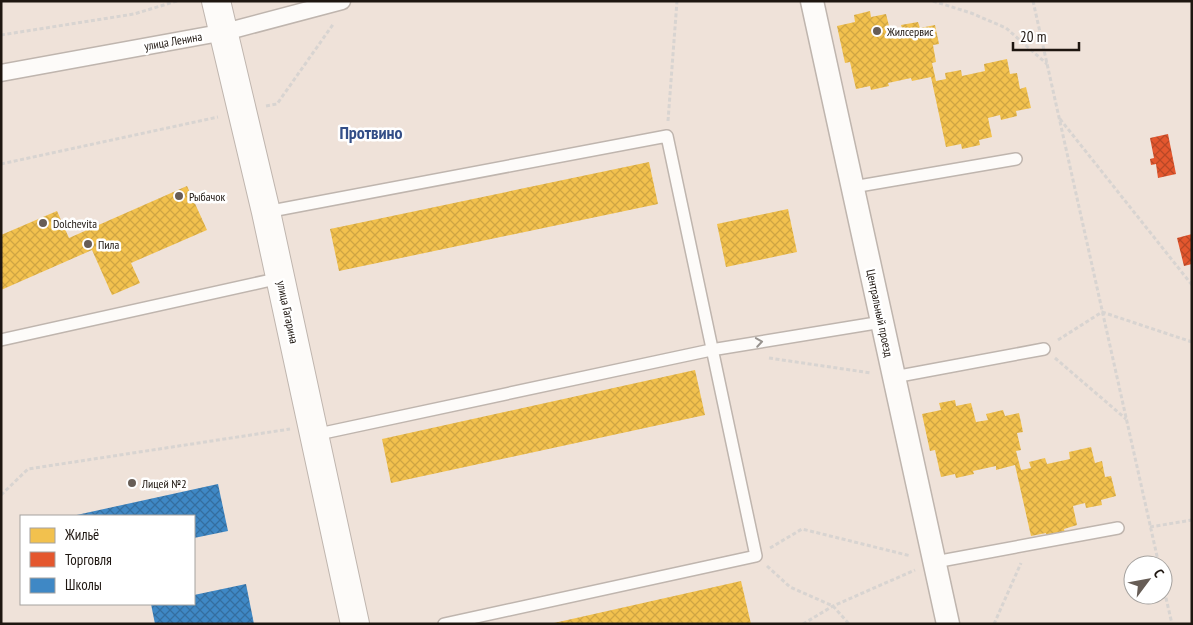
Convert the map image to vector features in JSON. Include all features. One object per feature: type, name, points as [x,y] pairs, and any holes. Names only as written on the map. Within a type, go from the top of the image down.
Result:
[{"type":"street","name":"улица Гагарина","points":[[216,1],[244,111],[281,278],[354,624]]},
{"type":"street","name":"Центральный проезд","points":[[812,1],[948,624]]},
{"type":"street","name":"улица Ленина","points":[[1,73],[340,9]]},
{"type":"lane","points":[[266,212],[667,136],[756,556],[444,624]]},
{"type":"lane","points":[[852,187],[1016,159]]},
{"type":"lane","points":[[1,340],[281,278]]},
{"type":"lane","points":[[313,430],[711,350],[882,322]]},
{"type":"lane","points":[[894,377],[1044,349]]},
{"type":"lane","points":[[934,562],[1118,528]]},
{"type":"path","points":[[1,35],[134,14],[177,1]]},
{"type":"path","points":[[667,136],[677,1]]},
{"type":"path","points":[[933,1],[971,13],[1006,28],[1047,65]]},
{"type":"path","points":[[1033,1],[1156,555]]},
{"type":"path","points":[[1,164],[277,104],[340,9]]},
{"type":"path","points":[[1058,116],[1192,284]]},
{"type":"path","points":[[1102,312],[1192,342]]},
{"type":"path","points":[[1102,312],[1044,349],[1126,420]]},
{"type":"path","points":[[759,357],[894,377]]},
{"type":"path","points":[[1,495],[28,469],[313,430]]},
{"type":"path","points":[[1150,527],[1192,520]]},
{"type":"path","points":[[849,624],[833,606],[790,588],[756,556],[802,530],[934,562]]},
{"type":"path","points":[[994,624],[1030,545]]},
{"type":"path","points":[[802,624],[833,606],[934,562]]},
{"type":"path","points":[[1168,605],[1172,624]]},
{"type":"building: Жильё","points":[[870,11],[871,17],[886,14],[891,34],[903,32],[901,25],[918,22],[920,28],[935,25],[939,44],[933,45],[936,62],[932,63],[936,81],[946,79],[945,73],[961,70],[962,76],[985,71],[984,64],[1007,59],[1010,74],[1017,73],[1020,89],[1026,87],[1031,108],[1016,111],[1017,116],[1001,120],[1000,115],[988,118],[992,137],[979,140],[980,145],[962,149],[961,144],[946,147],[931,77],[912,81],[911,78],[888,83],[889,86],[871,90],[870,86],[856,89],[850,62],[845,63],[837,26],[855,22],[854,15]]},
{"type":"building: Жильё","points":[[649,162],[658,204],[339,271],[330,229]]},
{"type":"building: Жильё","name":"Пила","points":[[187,186],[207,230],[131,263],[140,283],[112,295],[92,250],[1,290],[1,235],[57,211],[69,238]]},
{"type":"building: Жильё","points":[[788,209],[797,252],[726,267],[717,224]]},
{"type":"building: Жильё","points":[[695,370],[705,415],[391,483],[382,439]]},
{"type":"building: Жильё","points":[[955,400],[956,406],[971,403],[976,422],[988,420],[986,414],[1003,410],[1005,416],[1019,413],[1023,432],[1017,433],[1021,450],[1016,451],[1021,470],[1031,468],[1029,462],[1045,458],[1047,464],[1070,459],[1069,452],[1091,447],[1095,463],[1102,461],[1105,477],[1111,476],[1116,496],[1101,500],[1102,505],[1086,508],[1085,503],[1073,506],[1077,525],[1064,529],[1065,533],[1047,537],[1046,533],[1031,536],[1015,465],[996,470],[996,466],[973,471],[974,474],[956,478],[955,474],[941,477],[935,450],[930,451],[922,414],[941,410],[939,403]]},
{"type":"building: Жильё","points":[[741,581],[751,624],[554,624],[554,623]]},
{"type":"building: Торговля","points":[[1168,134],[1176,174],[1158,178],[1156,164],[1151,165],[1150,159],[1154,158],[1150,138]]},
{"type":"building: Торговля","points":[[1192,234],[1192,264],[1184,266],[1177,238]]},
{"type":"building: Школы","points":[[218,484],[228,531],[195,538],[195,515],[77,515]]},
{"type":"building: Школы","points":[[246,584],[254,624],[155,624],[151,605],[195,605],[195,595]]},
{"type":"place","name":"Жилсервис","points":[[877,31]]},
{"type":"place","name":"Рыбачок","points":[[179,196]]},
{"type":"place","name":"Dolchevita","points":[[43,223]]},
{"type":"place","name":"Пила","points":[[88,244]]},
{"type":"place","name":"Лицей №2","points":[[132,483]]},
{"type":"district","name":"Протвино","points":[[371,132]]}]
